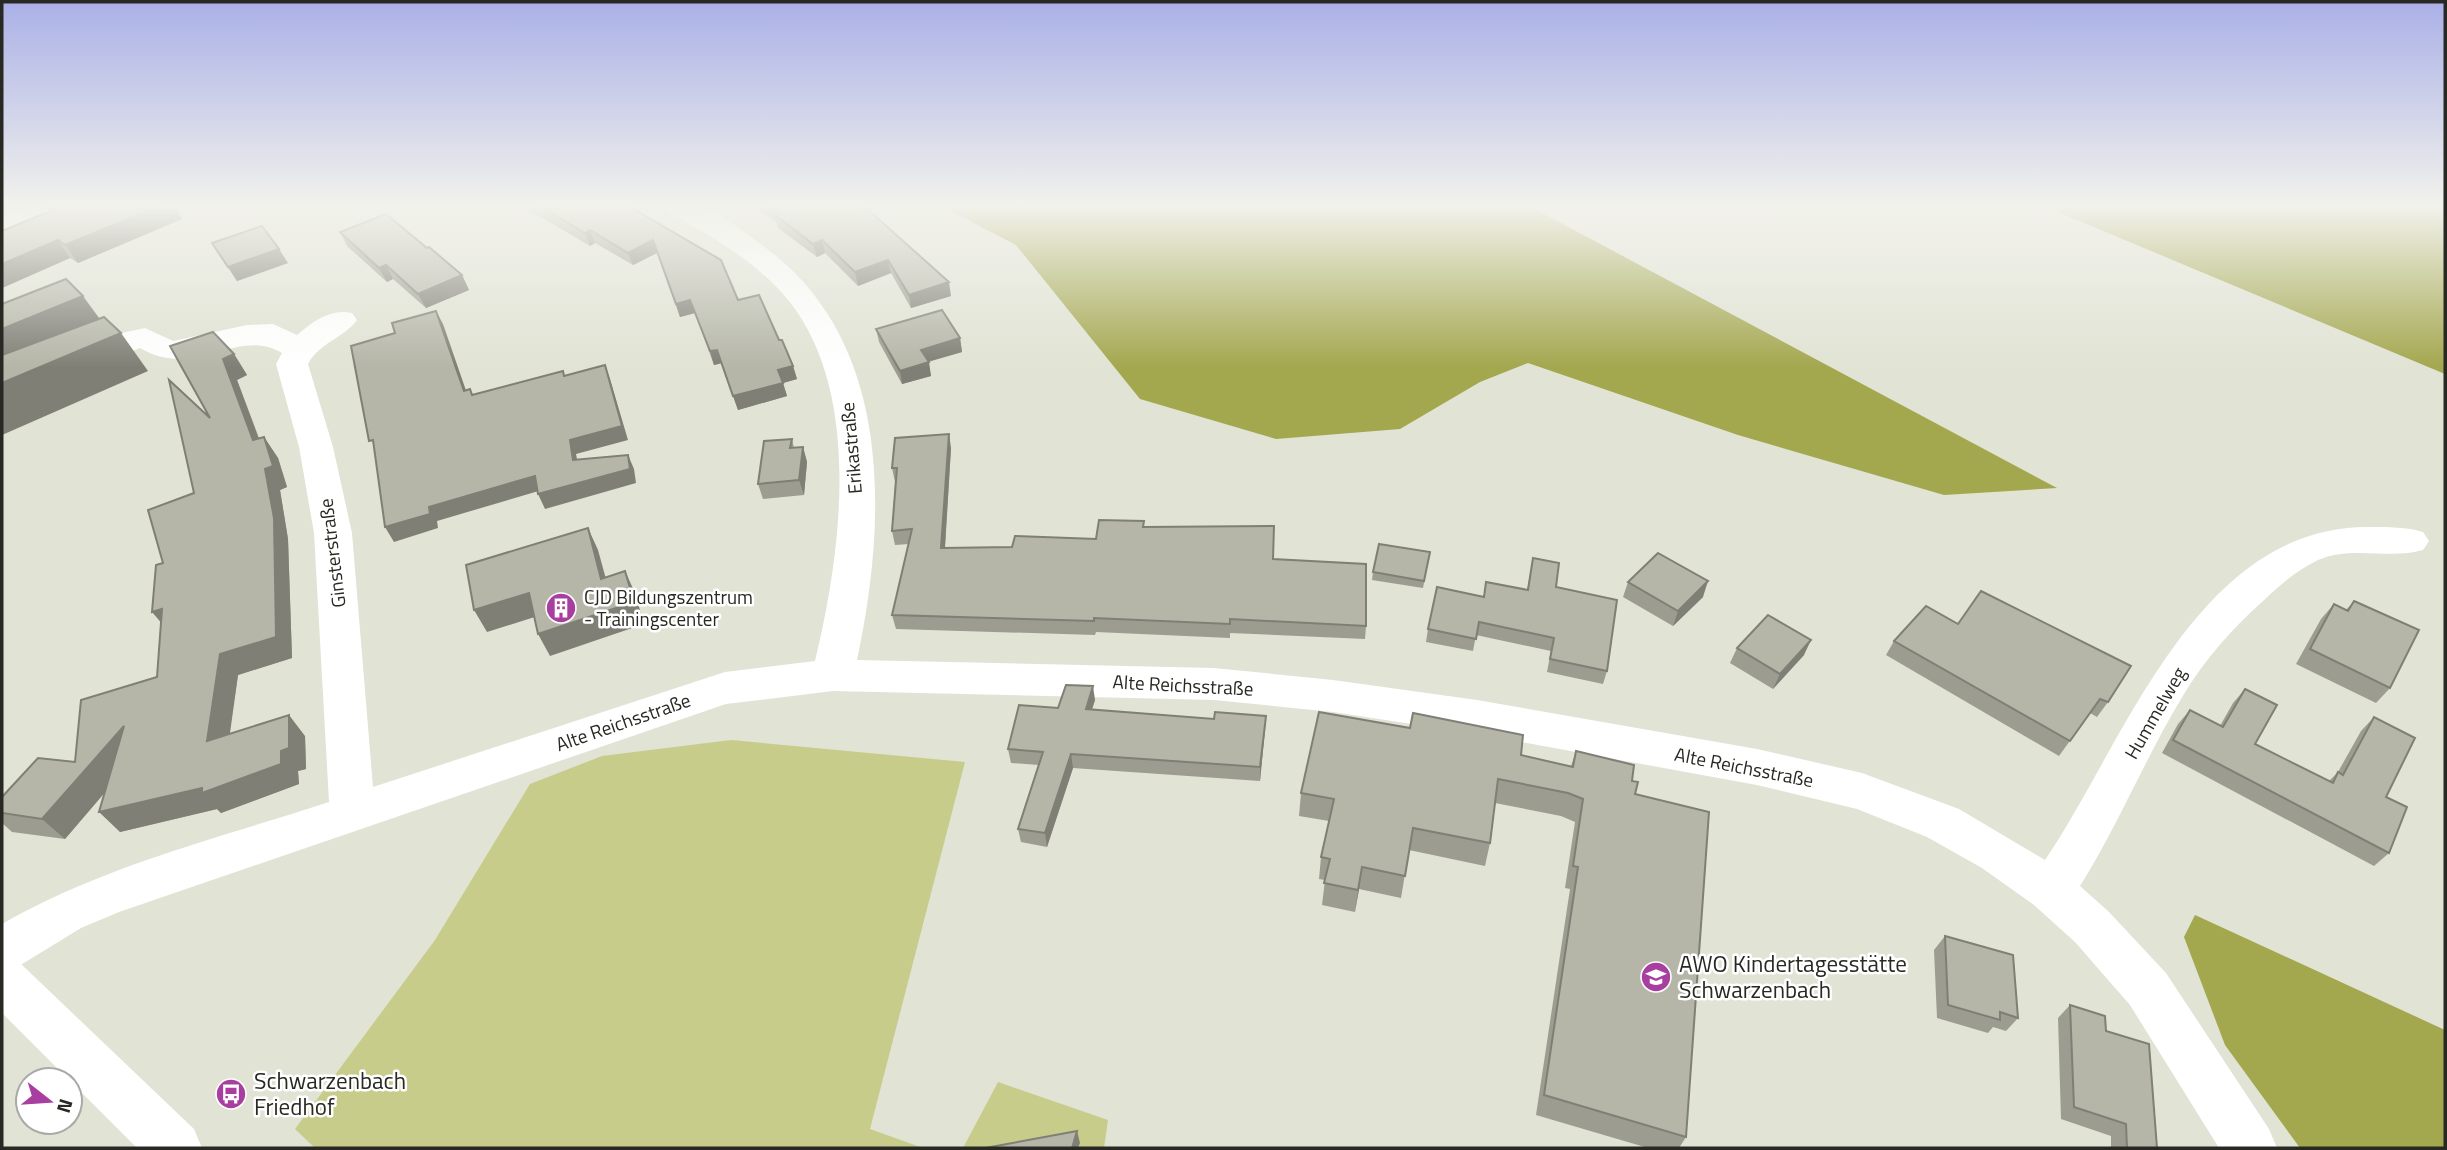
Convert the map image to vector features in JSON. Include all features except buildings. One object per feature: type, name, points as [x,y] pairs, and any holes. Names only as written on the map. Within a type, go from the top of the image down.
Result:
[{"type":"street","name":"Erikastraße","points":[[765,261],[801,297],[835,358],[851,407],[857,523],[850,597],[833,675]]},
{"type":"street","points":[[2,392],[123,342],[145,338],[168,351],[202,347],[247,335],[273,334],[299,349],[312,336],[341,320]]},
{"type":"street","name":"Ginsterstraße","points":[[299,349],[292,364],[316,447],[333,533],[346,688],[352,814]]},
{"type":"street","name":"Hummelweg","points":[[2051,890],[2094,826],[2169,683],[2219,618],[2274,568],[2311,547],[2352,540],[2410,541]]},
{"type":"street","name":"Alte Reichsstraße","points":[[2,950],[64,913],[108,895],[725,688],[833,675],[1214,684],[1333,696],[1477,717],[1757,767],[1862,792],[1943,823],[1998,854],[2051,890],[2092,927],[2148,989],[2250,1148]]},
{"type":"street","points":[[2,979],[175,1148]]},
{"type":"green space","points":[[1029,261],[1631,261],[2057,488],[1944,495],[1738,435],[1528,363],[1480,382],[1400,429],[1276,439],[1140,399]]},
{"type":"green space","points":[[2174,261],[2445,261],[2445,374]]},
{"type":"green space","points":[[731,740],[965,762],[870,1129],[923,1148],[315,1148],[295,1129],[435,940],[530,784],[602,756]]},
{"type":"green space","points":[[2195,915],[2445,1030],[2445,1148],[2300,1148],[2225,1045],[2184,937]]},
{"type":"green space","points":[[998,1082],[1108,1120],[1104,1148],[963,1148]]},
{"type":"place","name":"CJD Bildungszentrum - Trainingscenter","points":[[561,608]]},
{"type":"place","name":"AWO Kindertagesstätte Schwarzenbach","points":[[1656,977]]},
{"type":"place","name":"Schwarzenbach Friedhof","points":[[231,1094]]}]
